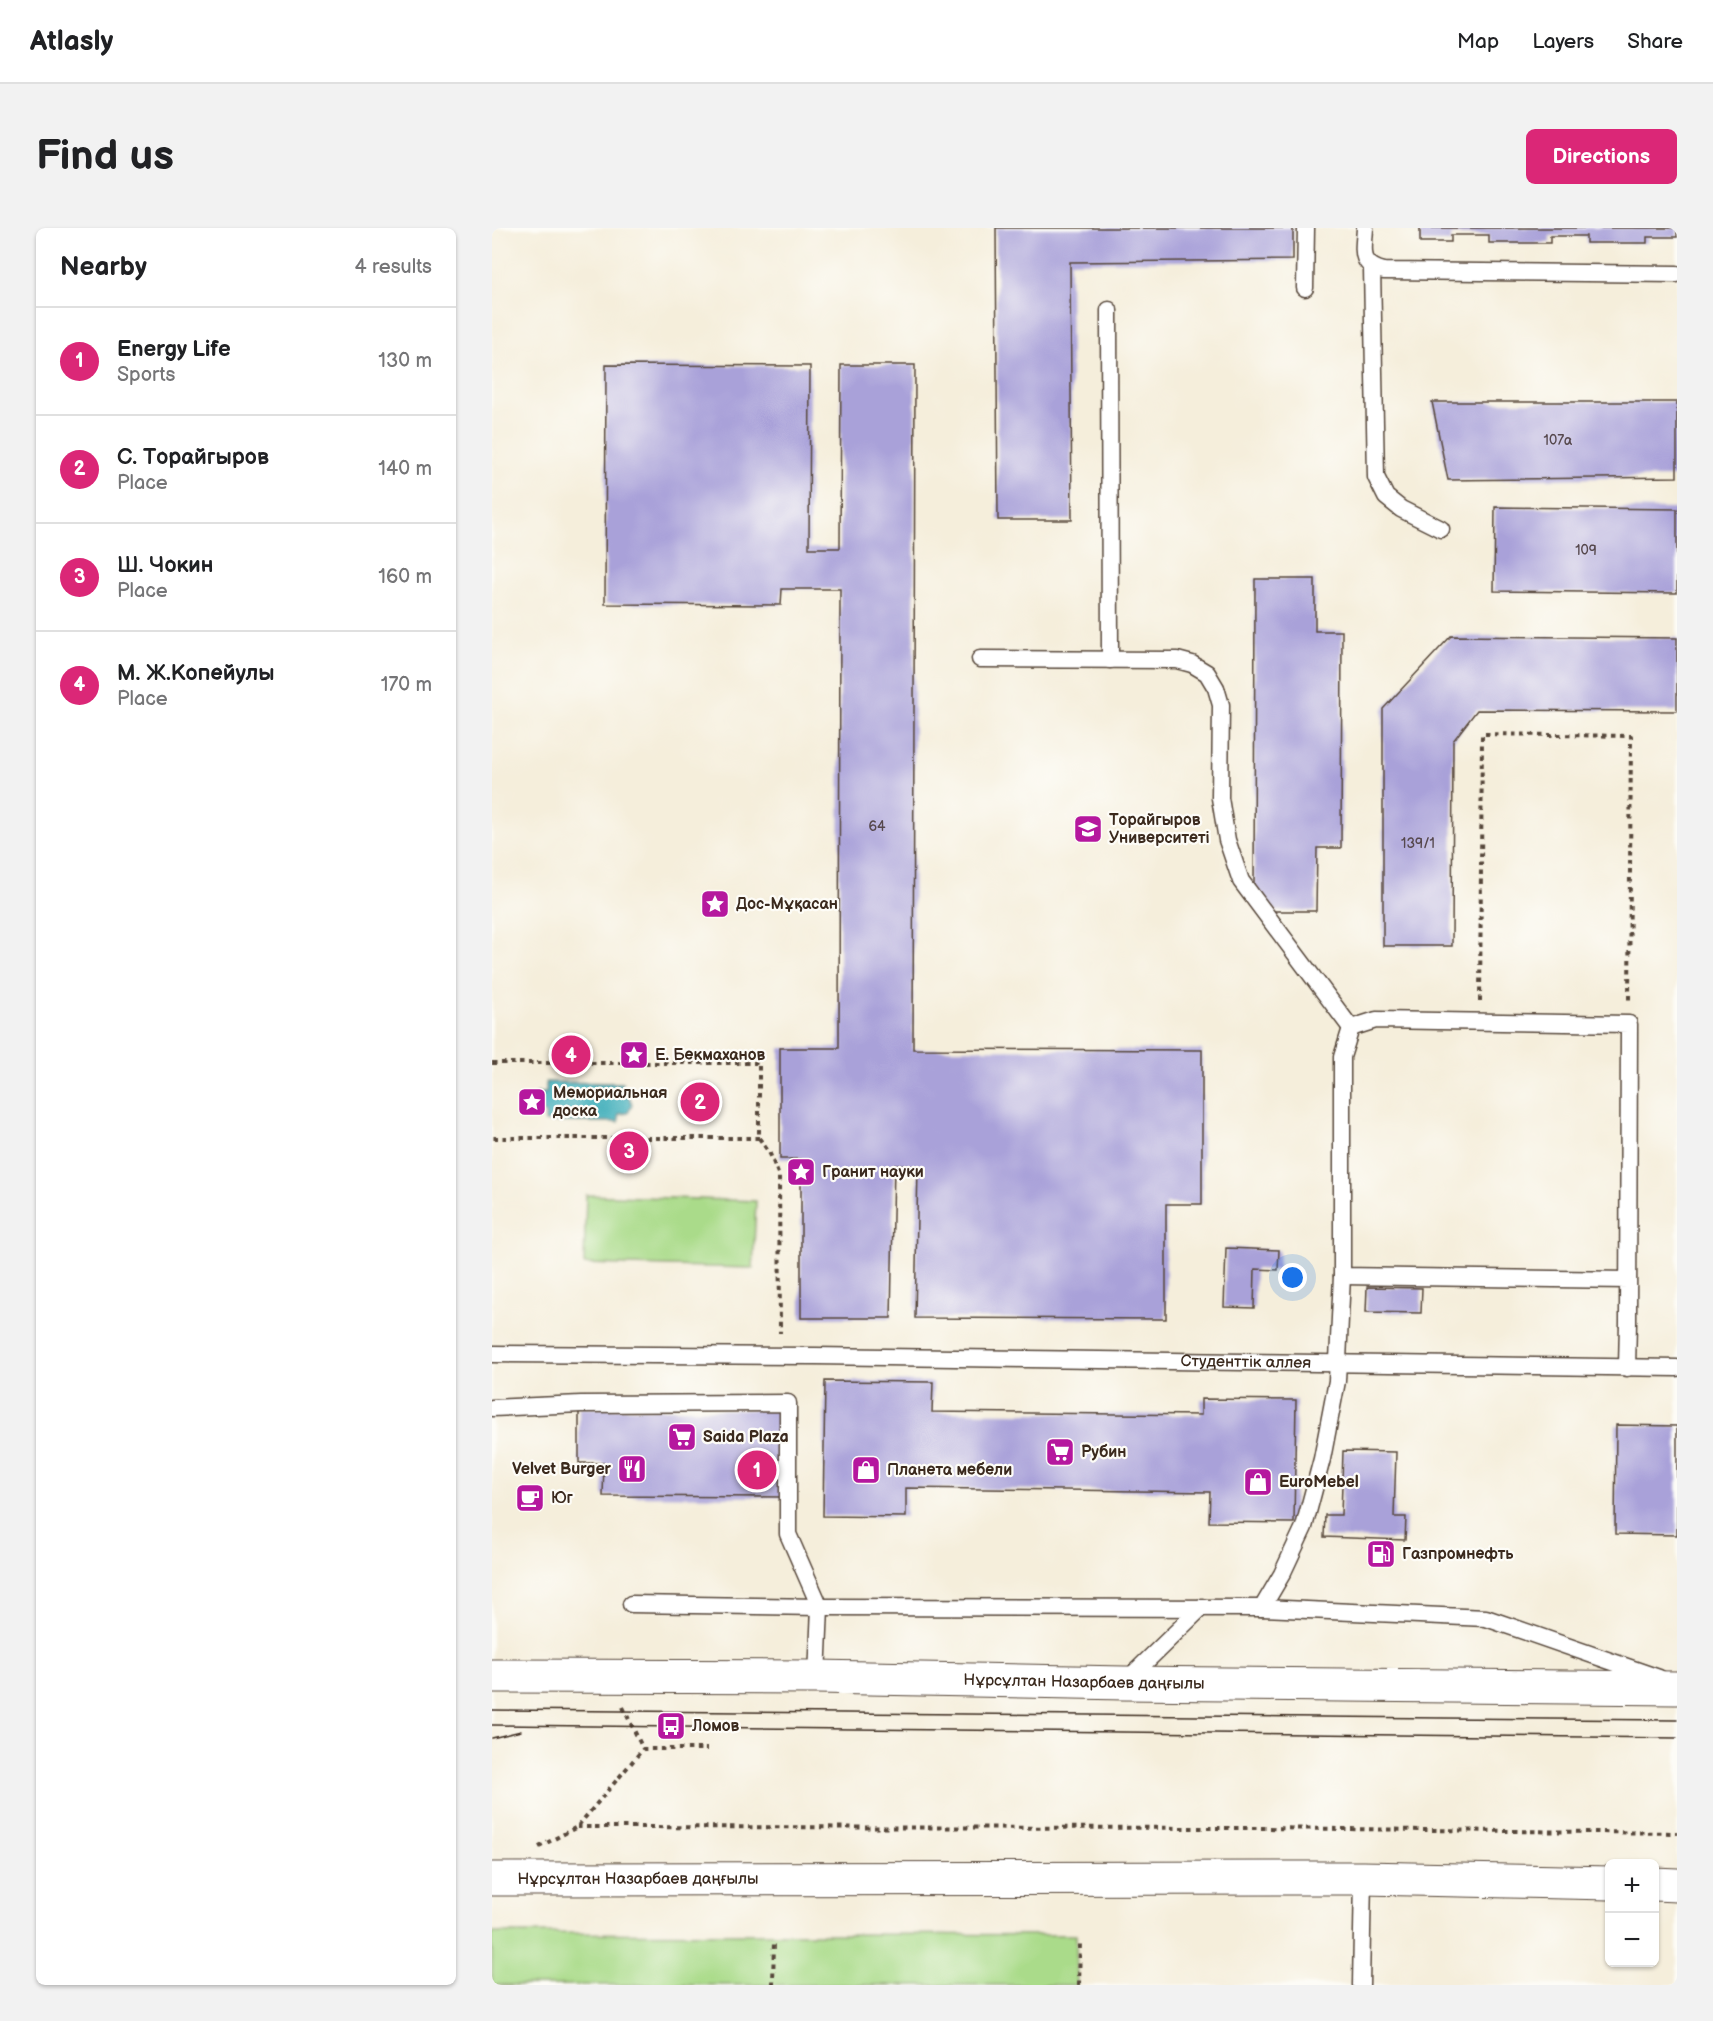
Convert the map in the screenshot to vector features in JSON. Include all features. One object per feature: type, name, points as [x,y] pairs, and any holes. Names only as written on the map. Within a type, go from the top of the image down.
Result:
[{"type":"main road","name":"Нұрсұлтан Назарбаев даңғылы","points":[[492,1676],[1677,1686]]},
{"type":"main road","name":"Нұрсұлтан Назарбаев даңғылы","points":[[492,1879],[1364,1878],[1605,1883]]},
{"type":"main road","points":[[1659,1884],[1677,1885]]},
{"type":"lane","points":[[1305,288],[1306,228]]},
{"type":"lane","points":[[1365,228],[1364,258],[1372,268],[1384,272],[1677,273]]},
{"type":"lane","points":[[1372,268],[1376,477],[1386,497],[1401,509],[1441,530]]},
{"type":"lane","points":[[1109,310],[1110,660]]},
{"type":"lane","points":[[980,659],[1177,660],[1192,664],[1208,673],[1221,705],[1220,798],[1227,840],[1241,881],[1351,1028]]},
{"type":"lane","points":[[1351,1028],[1376,1020],[1629,1024],[1627,1368]]},
{"type":"lane","points":[[1262,1608],[1282,1574],[1304,1527],[1322,1459],[1339,1362],[1342,1276],[1342,1057],[1351,1028]]},
{"type":"lane","points":[[1342,1276],[1628,1280]]},
{"type":"lane","name":"Студенттік аллея","points":[[492,1354],[1339,1362],[1677,1368]]},
{"type":"lane","points":[[492,1408],[581,1404],[788,1403],[788,1534],[820,1607],[817,1677]]},
{"type":"lane","points":[[632,1604],[820,1607],[1202,1607],[1486,1618],[1677,1686]]},
{"type":"lane","points":[[1124,1683],[1202,1607]]},
{"type":"lane","points":[[1360,1985],[1364,1878]]},
{"type":"path","points":[[1479,1021],[1482,734],[1632,736],[1629,1024]]},
{"type":"path","points":[[492,1063],[759,1063],[759,1138],[770,1154],[779,1176],[780,1356]]},
{"type":"path","points":[[492,1138],[759,1138]]},
{"type":"path","points":[[623,1706],[643,1749]]},
{"type":"path","points":[[531,1850],[577,1827],[643,1749],[707,1749]]},
{"type":"path","points":[[577,1827],[1261,1828],[1677,1833]]},
{"type":"path","points":[[774,1940],[774,1985]]},
{"type":"path","points":[[1079,1985],[1080,1941]]},
{"type":"green space","points":[[586,1195],[756,1201],[753,1268],[584,1264]]},
{"type":"green space","points":[[492,1933],[1076,1935],[1077,1985],[492,1985]]},
{"type":"water","points":[[546,1082],[622,1083],[621,1095],[629,1096],[632,1105],[628,1113],[619,1114],[619,1122],[545,1122],[545,1113],[537,1112],[534,1102],[537,1093],[546,1093]]},
{"type":"building","points":[[996,228],[1293,228],[1293,260],[1070,262],[1072,520],[998,520]]},
{"type":"building","points":[[1420,228],[1677,228],[1677,237],[1647,237],[1647,243],[1586,243],[1586,236],[1550,236],[1550,243],[1489,243],[1489,235],[1451,235],[1451,242],[1420,242]]},
{"type":"building","points":[[606,365],[810,366],[809,548],[840,548],[841,365],[915,365],[913,1049],[1202,1050],[1202,1204],[1166,1204],[1166,1319],[915,1318],[918,1166],[894,1165],[891,1318],[801,1318],[801,1159],[780,1159],[780,1048],[839,1048],[840,589],[782,589],[781,605],[605,604]]},
{"type":"building","points":[[1432,402],[1677,402],[1677,477],[1448,480]]},
{"type":"building","points":[[1495,507],[1677,509],[1677,593],[1494,591]]},
{"type":"building","points":[[1255,579],[1315,579],[1315,631],[1342,631],[1341,848],[1317,848],[1316,911],[1273,911],[1254,890]]},
{"type":"building","points":[[1451,636],[1677,638],[1677,711],[1477,710],[1453,741],[1452,946],[1383,946],[1383,709]]},
{"type":"building","points":[[1226,1248],[1279,1250],[1278,1270],[1255,1269],[1254,1308],[1224,1307]]},
{"type":"building","points":[[1367,1287],[1422,1288],[1421,1313],[1366,1312]]},
{"type":"building","name":"Рубин","points":[[825,1381],[933,1382],[932,1412],[1201,1415],[1201,1399],[1296,1400],[1294,1523],[1209,1522],[1210,1492],[906,1488],[906,1517],[823,1516]]},
{"type":"building","name":"Saida Plaza","points":[[579,1408],[784,1410],[784,1497],[603,1496],[604,1463],[579,1463]]},
{"type":"building","points":[[1616,1425],[1677,1426],[1677,1535],[1615,1534]]},
{"type":"building","points":[[1343,1451],[1396,1452],[1394,1517],[1406,1517],[1405,1540],[1324,1537],[1325,1515],[1341,1515]]},
{"type":"tram line","points":[[492,1710],[1677,1720]]},
{"type":"tram line","points":[[492,1725],[1677,1738]]},
{"type":"tram line","points":[[492,1738],[521,1731]]},
{"type":"place","name":"Торайгыров Университеті","points":[[1088,829]]},
{"type":"place","name":"Дос-Мұқасан","points":[[715,904]]},
{"type":"place","name":"М. Ж.Копейулы","points":[[571,1055]]},
{"type":"place","name":"Е. Бекмаханов","points":[[634,1055]]},
{"type":"place","name":"Мемориальная доска","points":[[532,1102]]},
{"type":"place","name":"С. Торайгыров","points":[[700,1102]]},
{"type":"place","name":"Ш. Чокин","points":[[629,1151]]},
{"type":"place","name":"Гранит науки","points":[[801,1172]]},
{"type":"place","name":"Saida Plaza","points":[[682,1437]]},
{"type":"place","name":"Рубин","points":[[1060,1452]]},
{"type":"place","name":"Velvet Burger","points":[[632,1469]]},
{"type":"place","name":"Energy Life","points":[[757,1470]]},
{"type":"place","name":"Планета мебели","points":[[866,1470]]},
{"type":"place","name":"EuroMebel","points":[[1258,1482]]},
{"type":"place","name":"Юг","points":[[530,1498]]},
{"type":"place","name":"Газпромнефть","points":[[1381,1554]]},
{"type":"place","name":"Ломов","points":[[671,1726]]}]
